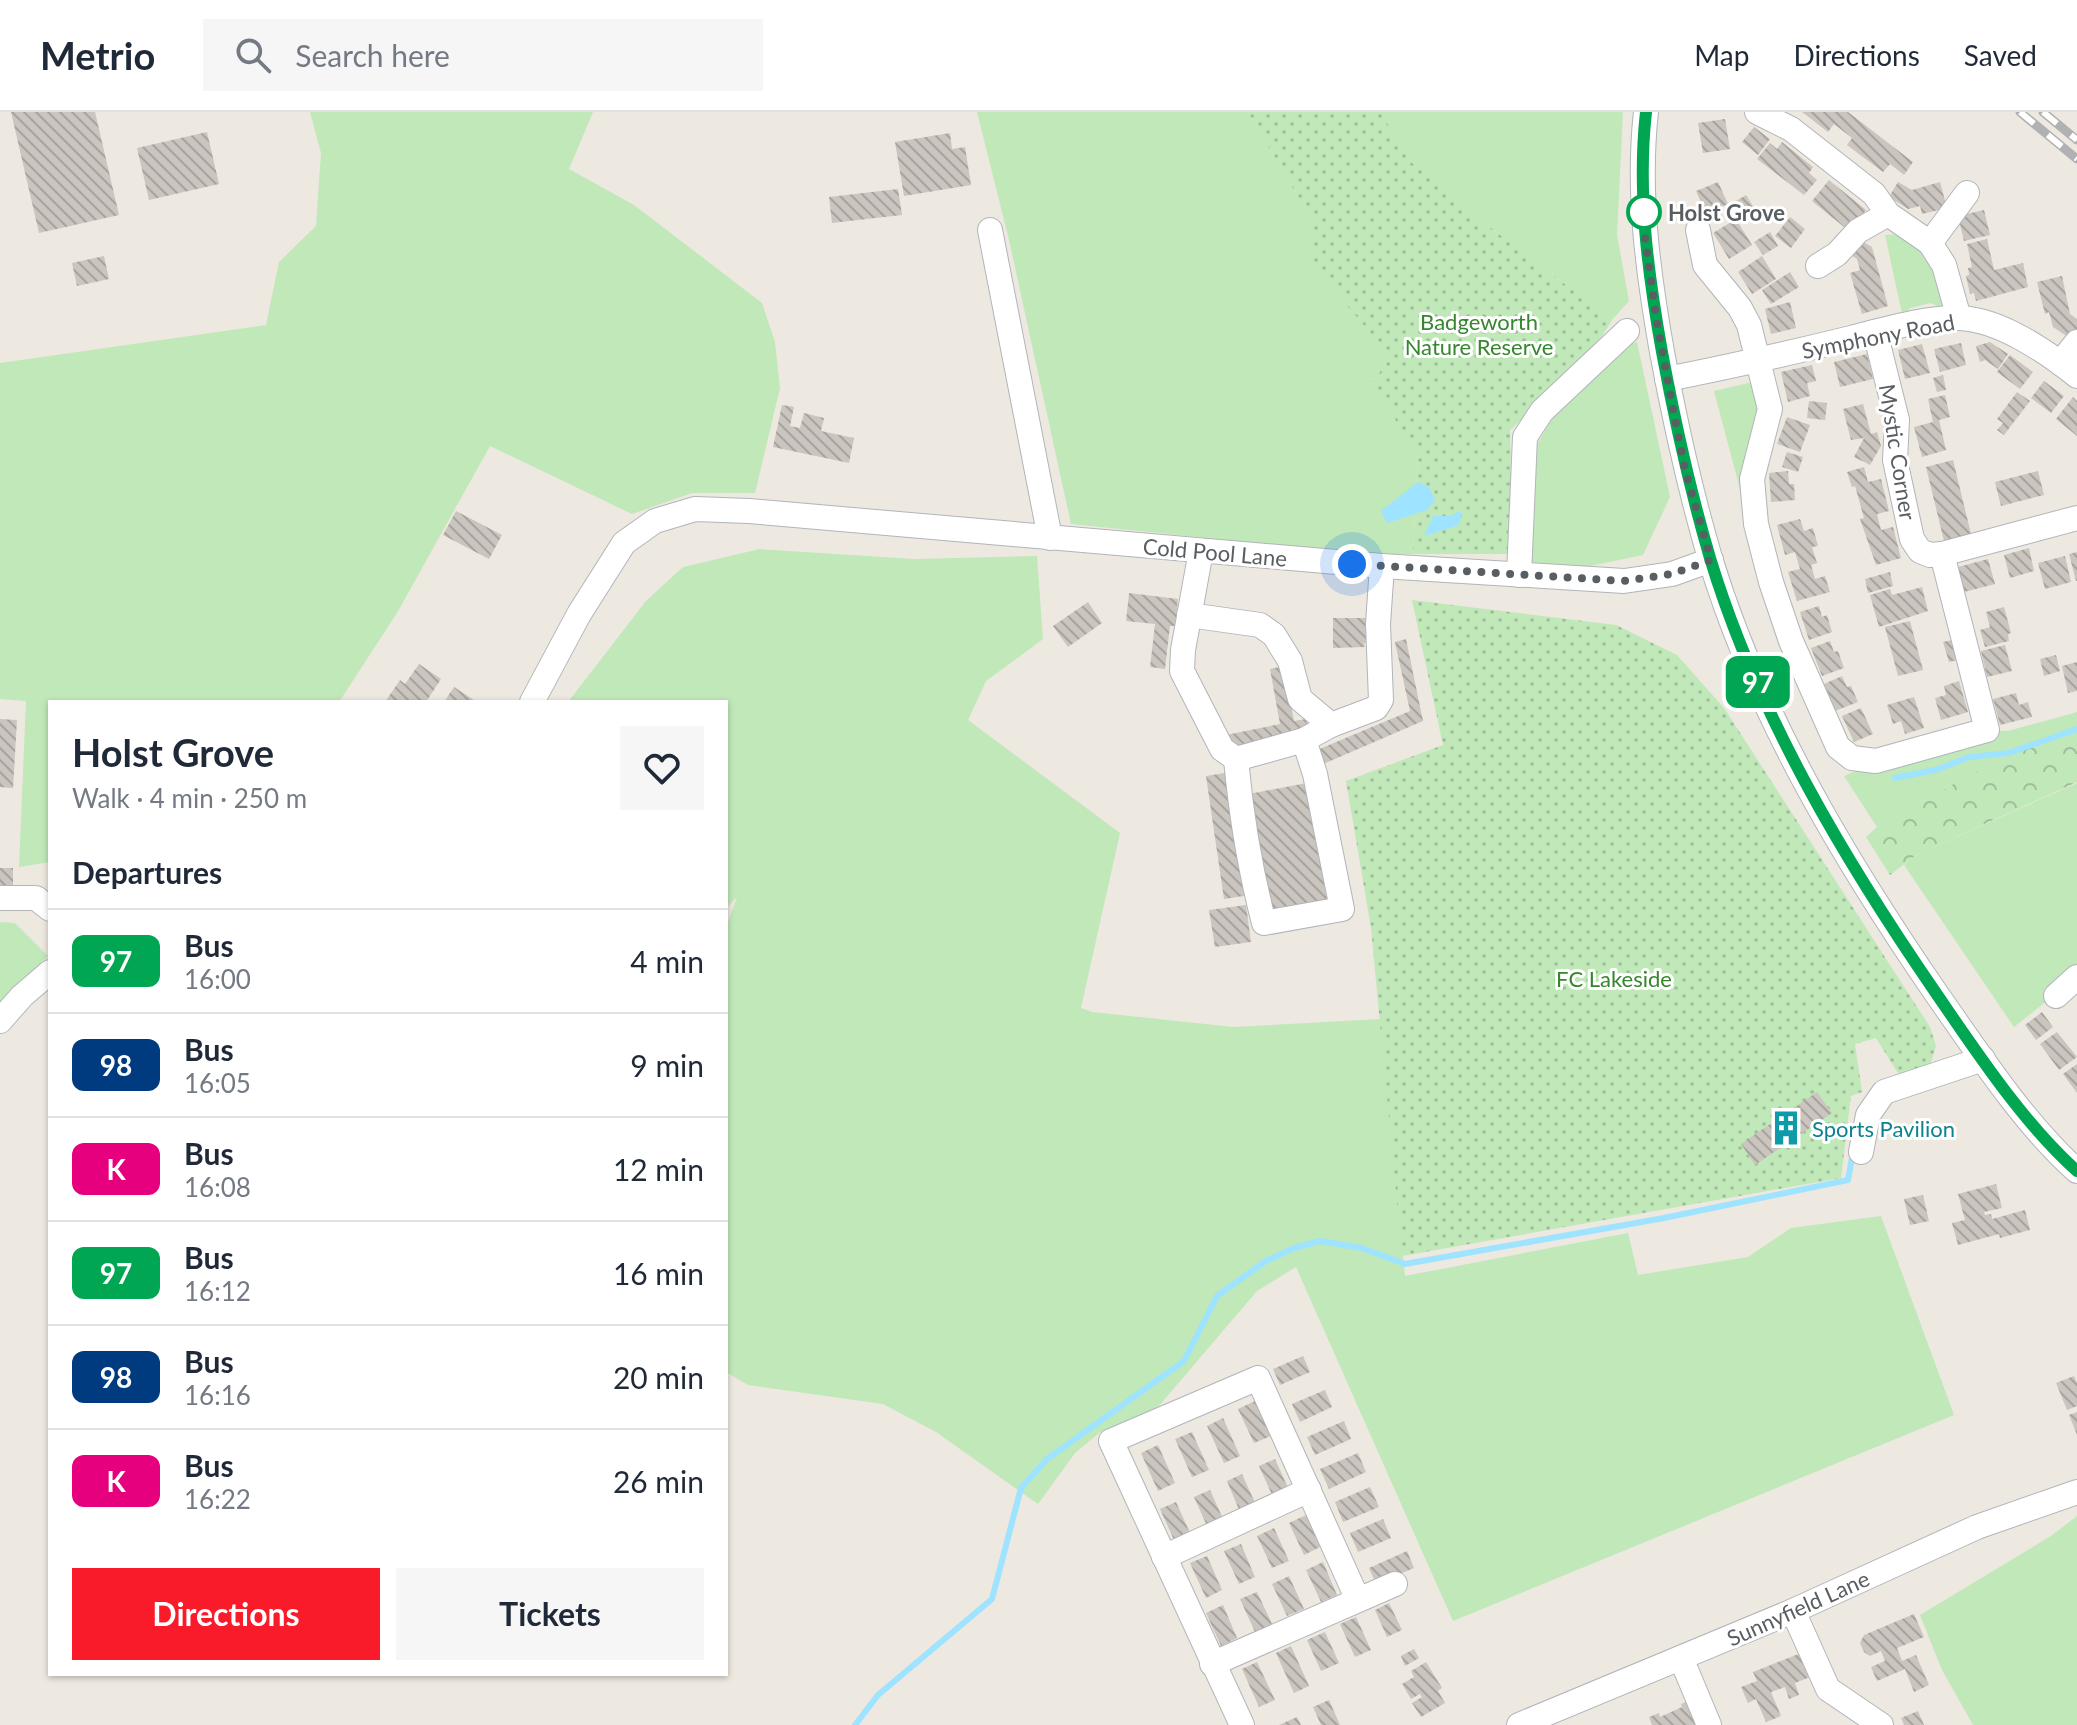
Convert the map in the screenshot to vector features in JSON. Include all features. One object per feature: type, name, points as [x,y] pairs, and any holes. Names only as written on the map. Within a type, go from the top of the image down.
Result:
[{"type":"street","points":[[1646,112],[1643,133],[1644,231],[1667,379],[1685,470],[1711,560],[1740,641],[1800,773],[1897,935],[1983,1059],[2071,1155]]},
{"type":"street","points":[[1757,112],[1791,129],[1874,194],[1888,214],[1930,243],[1944,265],[1959,318]]},
{"type":"street","points":[[1930,243],[1967,193]]},
{"type":"street","points":[[1818,266],[1837,254],[1858,231],[1888,214]]},
{"type":"street","points":[[990,230],[1050,538]]},
{"type":"street","points":[[1698,230],[1705,265],[1745,316],[1770,409],[1752,479],[1756,524],[1771,582],[1796,655],[1838,747],[1852,758],[1876,761],[1987,730],[1942,554],[2077,518]]},
{"type":"street","name":"Symphony Road","points":[[1667,379],[1875,332],[1959,318],[1989,324],[2013,334],[2069,370]]},
{"type":"street","points":[[1519,575],[1525,437],[1542,411],[1627,331]]},
{"type":"street","name":"Mystic Corner","points":[[1875,332],[1897,420],[1895,460],[1912,539],[1920,551],[1930,555],[1942,554]]},
{"type":"street","points":[[2069,370],[2077,342]]},
{"type":"street","name":"Cold Pool Lane","points":[[533,700],[579,614],[624,543],[655,521],[695,509],[749,511],[1382,566],[1624,581],[1672,574],[1711,560]]},
{"type":"street","points":[[1201,551],[1182,671],[1222,749],[1236,759],[1241,812],[1264,923],[1342,909],[1315,774],[1304,740]]},
{"type":"street","points":[[1236,759],[1304,740],[1331,725],[1376,708],[1381,700],[1378,624],[1382,566]]},
{"type":"street","points":[[1189,615],[1260,625],[1274,635],[1290,661],[1300,699],[1331,725]]},
{"type":"street","points":[[0,898],[36,898],[48,907]]},
{"type":"street","points":[[0,1021],[48,974]]},
{"type":"street","points":[[2056,996],[2077,977]]},
{"type":"street","points":[[1861,1152],[1868,1115],[1884,1092],[1983,1059]]},
{"type":"street","points":[[1242,1725],[1111,1441],[1258,1378],[1358,1600]]},
{"type":"street","points":[[1164,1557],[1309,1490]]},
{"type":"street","name":"Sunnyfield Lane","points":[[1519,1725],[1793,1611],[1977,1527],[2077,1492]]},
{"type":"street","points":[[1212,1664],[1395,1584]]},
{"type":"street","points":[[1793,1611],[1828,1689],[1881,1725]]},
{"type":"street","points":[[1681,1658],[1709,1725]]},
{"type":"green space","points":[[310,112],[593,112],[569,169],[634,205],[762,303],[775,342],[780,388],[755,493],[692,493],[632,514],[490,446],[397,613],[340,700],[48,700],[48,862],[19,867],[26,701],[0,699],[0,363],[266,325],[279,262],[316,226],[321,153]]},
{"type":"green space","points":[[977,112],[1248,112],[1312,220],[1311,262],[1391,357],[1371,384],[1418,452],[1413,554],[1365,554],[1071,524],[1009,240]]},
{"type":"green space","name":"Badgeworth Nature Reserve","points":[[1248,112],[1380,112],[1411,162],[1487,225],[1612,320],[1579,365],[1510,430],[1513,554],[1413,554],[1418,453],[1371,384],[1391,357],[1310,262],[1312,220]]},
{"type":"green space","points":[[1380,112],[1623,112],[1617,235],[1629,301],[1612,320],[1487,225],[1411,162]]},
{"type":"green space","points":[[1903,234],[1933,259],[1948,305],[1939,307],[1931,303],[1910,308],[1903,318],[1885,235]]},
{"type":"green space","points":[[1637,342],[1670,497],[1643,555],[1585,567],[1523,566],[1528,460],[1550,422],[1592,374],[1619,347]]},
{"type":"green space","points":[[1753,382],[1762,416],[1755,418],[1745,455],[1744,487],[1740,489],[1714,391]]},
{"type":"green space","points":[[760,549],[913,559],[1037,556],[1043,639],[986,681],[968,720],[1120,833],[1081,1008],[1092,1012],[1233,1027],[1380,1019],[1405,1276],[1628,1233],[1638,1275],[1748,1257],[1791,1228],[1881,1216],[1954,1415],[1453,1621],[1296,1267],[1257,1291],[1158,1407],[1099,1433],[1075,1453],[1038,1504],[936,1432],[883,1404],[748,1385],[728,1373],[728,922],[737,897],[728,906],[728,700],[570,700],[646,601],[683,567]]},
{"type":"green space","name":"FC Lakeside","points":[[1412,600],[1616,625],[1677,655],[1724,708],[1930,1027],[1936,1046],[1930,1065],[1901,1078],[1876,1038],[1855,1044],[1862,1092],[1851,1096],[1841,1178],[1402,1256],[1371,928],[1346,781],[1443,745]]},
{"type":"green space","points":[[2077,712],[2077,729],[2009,753],[1877,827],[1844,776],[1884,759],[1987,730],[2008,731]]},
{"type":"green space","points":[[2077,729],[2077,782],[1916,855],[1890,875],[1866,837],[1877,827],[2009,753]]},
{"type":"green space","points":[[2077,783],[2077,977],[2014,1027],[1904,865],[1916,855]]},
{"type":"green space","points":[[0,922],[15,923],[48,956],[0,1002]]},
{"type":"green space","points":[[2077,1516],[2077,1725],[1973,1725],[1942,1670],[1920,1615],[2051,1536]]},
{"type":"water","points":[[1418,482],[1429,487],[1435,500],[1427,510],[1387,523],[1381,511]]},
{"type":"water","points":[[1458,511],[1462,513],[1459,525],[1424,536],[1433,516],[1451,516]]},
{"type":"building","points":[[11,112],[95,112],[119,215],[39,233]]},
{"type":"building","points":[[1802,112],[1848,112],[1913,162],[1904,175],[1890,164],[1883,172],[1847,145],[1852,138],[1834,124],[1828,132]]},
{"type":"building","points":[[1725,119],[1730,149],[1703,153],[1698,123]]},
{"type":"building","points":[[1754,127],[1770,139],[1758,155],[1742,142]]},
{"type":"building","points":[[207,132],[219,184],[149,200],[137,148]]},
{"type":"building","points":[[950,133],[952,149],[965,147],[971,185],[904,196],[895,142]]},
{"type":"building","points":[[1782,142],[1813,167],[1809,173],[1817,180],[1804,195],[1757,159],[1770,143],[1777,149]]},
{"type":"building","points":[[1829,180],[1866,210],[1849,231],[1812,201]]},
{"type":"building","points":[[1718,182],[1728,204],[1706,214],[1696,191]]},
{"type":"building","points":[[1898,182],[1912,190],[1940,182],[1947,208],[1922,214],[1920,206],[1908,209],[1889,197]]},
{"type":"building","points":[[898,189],[902,215],[832,223],[829,197]]},
{"type":"building","points":[[1746,195],[1754,208],[1739,217],[1731,204]]},
{"type":"building","points":[[1984,210],[1990,235],[1964,241],[1958,216]]},
{"type":"building","points":[[1790,217],[1805,229],[1791,248],[1775,236]]},
{"type":"building","points":[[1736,219],[1752,245],[1729,259],[1713,233]]},
{"type":"building","points":[[1770,232],[1778,246],[1763,255],[1754,242]]},
{"type":"building","points":[[1987,239],[1994,270],[2023,263],[2028,287],[1976,301],[1974,293],[1970,294],[1966,276],[1969,275],[1968,268],[1972,267],[1967,244]]},
{"type":"building","points":[[1860,240],[1872,247],[1888,306],[1862,314],[1850,273],[1860,270],[1857,259],[1851,255]]},
{"type":"building","points":[[104,256],[109,279],[77,286],[72,263]]},
{"type":"building","points":[[1762,256],[1776,279],[1752,294],[1738,272]]},
{"type":"building","points":[[1790,272],[1799,287],[1771,304],[1762,290]]},
{"type":"building","points":[[2062,276],[2070,314],[2077,319],[2077,330],[2071,339],[2053,327],[2049,312],[2045,314],[2037,282]]},
{"type":"building","points":[[1790,302],[1796,328],[1771,334],[1765,309]]},
{"type":"building","points":[[1990,342],[2008,354],[1998,369],[1985,360],[1980,362],[1976,346]]},
{"type":"building","points":[[1961,343],[1966,365],[1940,372],[1934,349]]},
{"type":"building","points":[[1922,344],[1930,373],[1905,379],[1898,350]]},
{"type":"building","points":[[1867,354],[1873,379],[1840,387],[1834,362]]},
{"type":"building","points":[[2010,355],[2033,372],[2020,389],[1997,372]]},
{"type":"building","points":[[1812,365],[1816,381],[1807,383],[1810,396],[1788,402],[1781,372]]},
{"type":"building","points":[[1943,375],[1946,390],[1937,392],[1933,378]]},
{"type":"building","points":[[2044,381],[2064,396],[2051,413],[2031,398]]},
{"type":"building","points":[[2017,392],[2030,401],[2004,435],[1997,430],[2003,423],[1997,419]]},
{"type":"building","points":[[1945,395],[1950,417],[1939,420],[1946,450],[1922,457],[1914,427],[1933,422],[1928,399]]},
{"type":"building","points":[[2073,397],[2077,401],[2077,436],[2056,419]]},
{"type":"building","points":[[1809,401],[1827,403],[1825,420],[1807,418]]},
{"type":"building","points":[[1863,404],[1871,434],[1877,432],[1881,446],[1870,465],[1854,457],[1864,438],[1851,440],[1843,409]]},
{"type":"building","points":[[782,405],[794,407],[790,426],[800,428],[804,413],[824,418],[821,431],[854,438],[849,463],[773,447]]},
{"type":"building","points":[[1787,417],[1810,425],[1800,452],[1777,444]]},
{"type":"building","points":[[1787,452],[1803,457],[1798,472],[1782,467]]},
{"type":"building","points":[[1953,460],[1971,534],[1944,541],[1926,467]]},
{"type":"building","points":[[1864,467],[1868,482],[1881,479],[1889,511],[1877,514],[1881,530],[1893,527],[1901,558],[1876,565],[1860,519],[1864,518],[1855,486],[1852,487],[1847,472]]},
{"type":"building","points":[[1788,471],[1789,484],[1794,484],[1795,500],[1771,502],[1769,473]]},
{"type":"building","points":[[2038,471],[2044,495],[2001,506],[1995,482]]},
{"type":"building","points":[[456,511],[502,535],[489,559],[443,535]]},
{"type":"building","points":[[1800,519],[1804,531],[1813,528],[1818,546],[1812,547],[1817,563],[1811,565],[1815,579],[1825,576],[1830,592],[1797,601],[1788,572],[1800,569],[1795,552],[1785,555],[1777,525]]},
{"type":"building","points":[[2029,548],[2034,571],[2010,578],[2004,555]]},
{"type":"building","points":[[2077,552],[2077,581],[2076,581],[2069,554]]},
{"type":"building","points":[[2065,556],[2071,582],[2045,589],[2038,563]]},
{"type":"building","points":[[1988,559],[1995,584],[1964,592],[1958,567]]},
{"type":"building","points":[[1890,572],[1893,586],[1868,593],[1865,579]]},
{"type":"building","points":[[1922,587],[1928,611],[1879,627],[1870,595],[1890,589],[1892,595]]},
{"type":"building","points":[[1129,593],[1178,599],[1175,626],[1170,626],[1165,669],[1150,667],[1155,624],[1126,621]]},
{"type":"building","points":[[1088,602],[1102,623],[1068,647],[1053,626]]},
{"type":"building","points":[[1819,606],[1822,617],[1827,615],[1832,632],[1809,640],[1800,612]]},
{"type":"building","points":[[2004,607],[2011,633],[2008,634],[2009,641],[1985,647],[1980,630],[1990,627],[1986,612]]},
{"type":"building","points":[[1333,618],[1373,618],[1373,643],[1364,643],[1365,647],[1333,648]]},
{"type":"building","points":[[1910,621],[1923,670],[1898,676],[1885,627]]},
{"type":"building","points":[[1406,639],[1423,721],[1321,765],[1317,750],[1410,711],[1395,642]]},
{"type":"building","points":[[1952,640],[1958,660],[1949,662],[1943,642]]},
{"type":"building","points":[[1830,641],[1834,652],[1838,651],[1844,668],[1822,676],[1811,648]]},
{"type":"building","points":[[2005,645],[2012,671],[1987,677],[1981,651]]},
{"type":"building","points":[[2056,655],[2060,671],[2044,676],[2040,659]]},
{"type":"building","points":[[2077,662],[2077,691],[2068,693],[2062,666]]},
{"type":"building","points":[[419,664],[441,679],[427,700],[386,700],[400,680],[405,684]]},
{"type":"building","points":[[1284,666],[1294,721],[1306,719],[1309,734],[1229,750],[1226,735],[1280,724],[1270,669]]},
{"type":"building","points":[[1842,676],[1847,687],[1851,686],[1858,702],[1835,711],[1824,684]]},
{"type":"building","points":[[1959,681],[1968,712],[1941,720],[1935,698],[1946,695],[1944,686]]},
{"type":"building","points":[[454,687],[474,700],[445,700]]},
{"type":"building","points":[[2016,693],[2019,705],[2028,702],[2032,717],[2000,725],[1993,699]]},
{"type":"building","points":[[1914,697],[1924,728],[1905,734],[1901,721],[1893,724],[1887,705]]},
{"type":"building","points":[[1861,708],[1873,734],[1854,742],[1842,716]]},
{"type":"building","points":[[0,719],[17,720],[13,788],[0,787]]},
{"type":"building","points":[[1231,772],[1250,895],[1224,899],[1206,776]]},
{"type":"building","points":[[1312,782],[1336,906],[1272,918],[1249,794]]},
{"type":"building","points":[[0,868],[13,868],[13,890],[0,889]]},
{"type":"building","points":[[1246,905],[1251,942],[1215,947],[1209,910]]},
{"type":"building","points":[[2042,1012],[2053,1027],[2036,1040],[2025,1025]]},
{"type":"building","points":[[2057,1032],[2077,1057],[2059,1070],[2040,1044]]},
{"type":"building","points":[[2077,1064],[2077,1093],[2063,1074]]},
{"type":"building","name":"Sports Pavilion","points":[[1817,1092],[1832,1113],[1755,1165],[1741,1144]]},
{"type":"building","points":[[1996,1184],[2002,1208],[1984,1212],[1985,1215],[1991,1214],[1992,1219],[2025,1210],[2030,1230],[2000,1238],[1999,1234],[1958,1245],[1952,1223],[1965,1220],[1958,1194]]},
{"type":"building","points":[[1923,1195],[1929,1221],[1910,1225],[1904,1199]]},
{"type":"building","points":[[1303,1356],[1310,1372],[1280,1385],[1273,1369]]},
{"type":"building","points":[[2074,1376],[2077,1406],[2067,1410],[2056,1383]]},
{"type":"building","points":[[1325,1390],[1332,1407],[1300,1422],[1292,1404]]},
{"type":"building","points":[[1255,1401],[1271,1436],[1254,1443],[1238,1409]]},
{"type":"building","points":[[2077,1412],[2077,1435],[2069,1415]]},
{"type":"building","points":[[1223,1418],[1240,1456],[1224,1463],[1207,1426]]},
{"type":"building","points":[[1344,1421],[1351,1439],[1315,1455],[1307,1437]]},
{"type":"building","points":[[1192,1432],[1209,1470],[1192,1477],[1175,1439]]},
{"type":"building","points":[[1158,1445],[1175,1483],[1158,1491],[1141,1453]]},
{"type":"building","points":[[1358,1453],[1366,1472],[1329,1489],[1320,1469]]},
{"type":"building","points":[[1275,1459],[1289,1490],[1273,1497],[1259,1466]]},
{"type":"building","points":[[1242,1474],[1256,1505],[1240,1512],[1227,1481]]},
{"type":"building","points":[[1370,1487],[1379,1507],[1343,1522],[1335,1502]]},
{"type":"building","points":[[1210,1490],[1224,1521],[1208,1528],[1194,1497]]},
{"type":"building","points":[[1176,1502],[1190,1533],[1174,1540],[1160,1509]]},
{"type":"building","points":[[1306,1515],[1320,1547],[1304,1555],[1289,1523]]},
{"type":"building","points":[[1383,1519],[1391,1538],[1358,1552],[1350,1533]]},
{"type":"building","points":[[1274,1528],[1289,1561],[1272,1568],[1257,1536]]},
{"type":"building","points":[[1241,1544],[1255,1577],[1239,1584],[1224,1551]]},
{"type":"building","points":[[1407,1551],[1414,1568],[1376,1584],[1369,1568]]},
{"type":"building","points":[[1207,1556],[1222,1590],[1206,1598],[1190,1563]]},
{"type":"building","points":[[1323,1562],[1337,1595],[1321,1602],[1306,1570]]},
{"type":"building","points":[[1289,1576],[1304,1609],[1287,1616],[1272,1584]]},
{"type":"building","points":[[1257,1592],[1272,1624],[1255,1632],[1240,1599]]},
{"type":"building","points":[[1389,1603],[1402,1630],[1387,1637],[1375,1610]]},
{"type":"building","points":[[1223,1605],[1237,1638],[1221,1646],[1206,1613]]},
{"type":"building","points":[[1914,1614],[1924,1637],[1897,1648],[1902,1661],[1916,1655],[1929,1685],[1914,1692],[1905,1669],[1877,1681],[1871,1667],[1885,1661],[1881,1651],[1870,1656],[1860,1643],[1864,1635]]},
{"type":"building","points":[[1356,1617],[1371,1650],[1355,1657],[1340,1624]]},
{"type":"building","points":[[1325,1632],[1339,1663],[1321,1671],[1307,1640]]},
{"type":"building","points":[[1291,1646],[1309,1686],[1294,1693],[1276,1653]]},
{"type":"building","points":[[1414,1649],[1419,1658],[1405,1666],[1401,1656]]},
{"type":"building","points":[[1801,1653],[1810,1677],[1795,1683],[1799,1695],[1789,1699],[1785,1687],[1771,1692],[1781,1716],[1766,1722],[1756,1699],[1748,1703],[1741,1687],[1757,1681],[1753,1672]]},
{"type":"building","points":[[1257,1662],[1275,1700],[1259,1707],[1242,1669]]},
{"type":"building","points":[[1426,1662],[1442,1688],[1438,1691],[1445,1703],[1421,1717],[1412,1703],[1422,1697],[1420,1694],[1411,1699],[1402,1684],[1414,1677],[1411,1671]]},
{"type":"building","points":[[1329,1700],[1340,1725],[1321,1725],[1313,1707]]},
{"type":"building","points":[[1691,1700],[1702,1725],[1652,1725],[1649,1717],[1659,1713],[1660,1717]]},
{"type":"building","points":[[1918,1711],[1924,1725],[1904,1725],[1901,1718]]},
{"type":"building","points":[[1297,1717],[1301,1725],[1279,1725]]},
{"type":"waterway","points":[[1895,778],[1939,769],[1969,757],[2009,753],[2077,729]]},
{"type":"waterway","points":[[855,1725],[878,1695],[992,1599],[1021,1488],[1047,1459],[1184,1361],[1217,1296],[1266,1261],[1294,1248],[1320,1241],[1362,1248],[1405,1264],[1664,1218],[1848,1180],[1853,1152]]},
{"type":"railway","points":[[2020,112],[2077,159]]},
{"type":"railway","points":[[2043,112],[2077,140]]},
{"type":"bus line","name":"97","points":[[1646,112],[1643,133],[1644,231],[1657,323],[1685,470],[1711,560],[1740,641],[1800,773],[1897,935],[1996,1077],[2044,1138],[2077,1171]]},
{"type":"place","name":"Holst Grove","points":[[1644,212]]},
{"type":"place","name":"Sports Pavilion","points":[[1786,1128]]},
{"type":"route","points":[[1352,564],[1624,581],[1672,574],[1711,560],[1685,470],[1667,379],[1644,231],[1644,207],[1644,212]]}]
